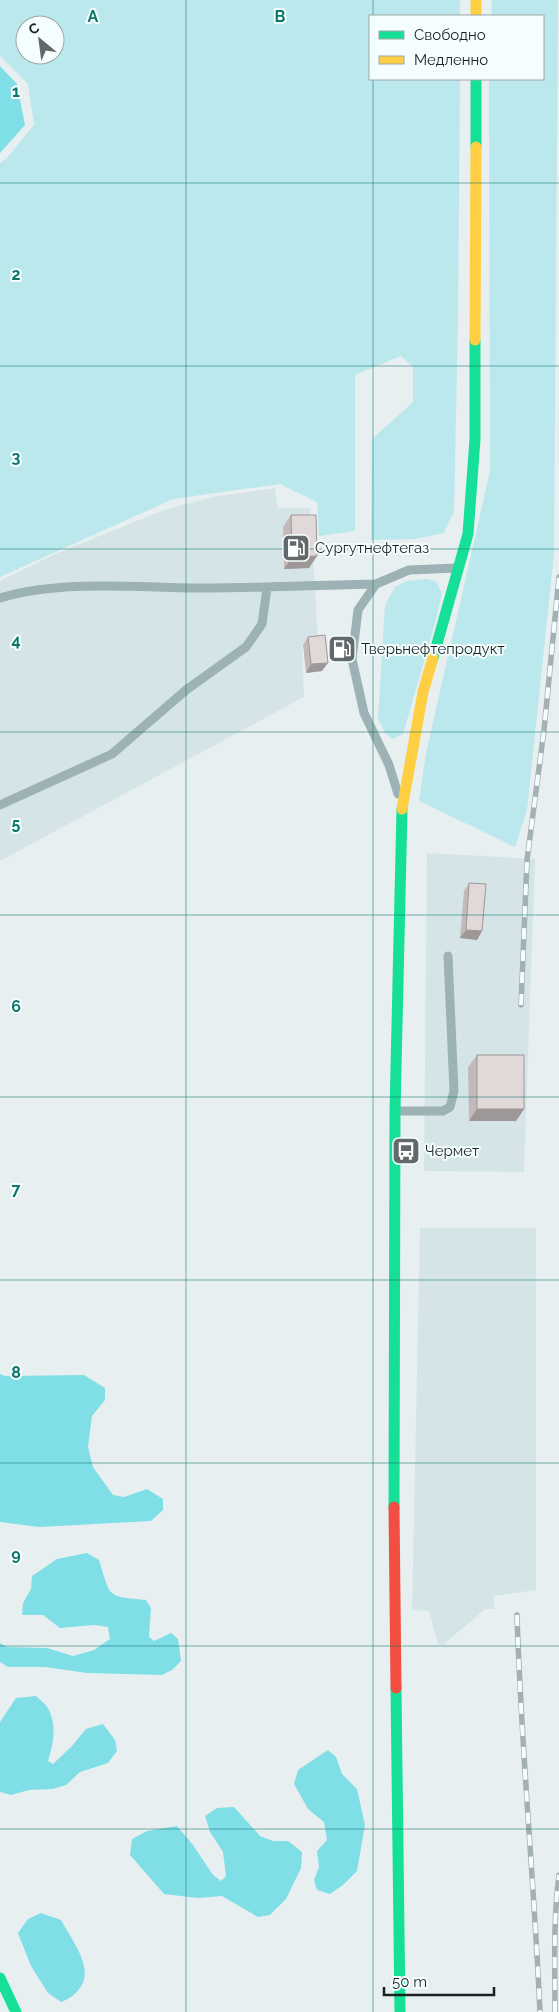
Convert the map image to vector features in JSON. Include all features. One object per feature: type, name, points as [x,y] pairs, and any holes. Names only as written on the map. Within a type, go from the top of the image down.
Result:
[{"type":"street","points":[[476,0],[476,15]]},
{"type":"street","points":[[400,2012],[393,1429],[395,1112],[402,808],[423,692],[468,534],[475,439],[476,80]]},
{"type":"street","points":[[0,1978],[16,2012]]},
{"type":"lane","points":[[0,598],[32,589],[66,586],[267,588],[376,584],[409,570],[458,568]]},
{"type":"lane","points":[[376,584],[358,610],[352,659],[364,713],[389,765],[402,808]]},
{"type":"lane","points":[[0,805],[112,754],[186,690],[246,648],[262,624],[267,588]]},
{"type":"lane","points":[[395,1112],[443,1111],[450,1107],[454,1091],[448,956]]},
{"type":"shaded area","points":[[0,0],[460,0],[460,15],[369,15],[369,80],[460,80],[454,511],[444,533],[415,539],[371,540],[372,439],[413,402],[413,367],[401,356],[355,375],[355,531],[319,536],[317,502],[280,484],[173,499],[0,577],[0,163],[6,159],[34,125],[28,84],[0,56]]},
{"type":"shaded area","points":[[492,0],[558,0],[554,554],[527,810],[515,847],[419,801],[426,753],[490,471],[489,80],[544,80],[544,15],[491,15]]},
{"type":"shaded area","points":[[275,488],[278,508],[310,508],[318,642],[302,646],[304,697],[0,861],[0,581],[55,554],[164,510],[212,497]]},
{"type":"shaded area","points":[[426,579],[436,581],[442,593],[403,734],[393,739],[385,733],[378,719],[385,605],[395,587],[406,581]]},
{"type":"shaded area","points":[[427,853],[535,859],[524,1172],[424,1171]]},
{"type":"shaded area","points":[[420,1228],[536,1228],[536,1590],[494,1596],[494,1609],[485,1609],[443,1645],[438,1644],[429,1611],[412,1610]]},
{"type":"water","points":[[0,66],[17,84],[25,125],[0,153]]},
{"type":"water","points":[[0,1374],[5,1376],[84,1375],[105,1388],[105,1400],[92,1416],[88,1447],[93,1467],[113,1495],[124,1497],[147,1489],[163,1499],[163,1510],[151,1521],[39,1527],[0,1522]]},
{"type":"water","points":[[87,1553],[99,1560],[106,1582],[112,1593],[117,1596],[146,1600],[151,1608],[149,1637],[154,1641],[171,1633],[178,1639],[181,1661],[172,1670],[162,1675],[87,1673],[45,1667],[8,1667],[0,1662],[0,1643],[7,1647],[47,1648],[73,1656],[94,1650],[110,1639],[108,1627],[94,1625],[60,1628],[43,1615],[22,1615],[23,1603],[31,1589],[32,1576],[57,1559]]},
{"type":"water","points":[[36,1696],[48,1708],[53,1723],[53,1742],[48,1761],[53,1764],[86,1729],[103,1724],[115,1740],[117,1751],[108,1763],[80,1772],[66,1785],[53,1789],[29,1790],[11,1795],[0,1792],[0,1722],[16,1698]]},
{"type":"water","points":[[328,1750],[336,1757],[342,1774],[357,1789],[365,1825],[357,1871],[343,1885],[330,1894],[317,1890],[314,1880],[319,1867],[317,1851],[327,1840],[324,1822],[308,1809],[294,1784],[298,1770]]},
{"type":"water","points":[[234,1807],[260,1836],[273,1841],[288,1841],[302,1852],[301,1868],[286,1899],[270,1915],[258,1917],[222,1896],[197,1898],[164,1894],[130,1855],[132,1839],[147,1831],[177,1826],[193,1845],[213,1875],[221,1881],[226,1876],[223,1852],[210,1832],[205,1816],[217,1808]]},
{"type":"water","points":[[41,1913],[61,1920],[83,1963],[85,1972],[80,1988],[67,2000],[61,2002],[48,1993],[31,1966],[18,1933],[28,1919]]},
{"type":"building","points":[[291,515],[316,515],[317,556],[292,557]]},
{"type":"building","points":[[325,635],[328,663],[311,664],[308,637]]},
{"type":"building","points":[[469,883],[486,884],[482,931],[466,930]]},
{"type":"building","points":[[477,1055],[524,1055],[524,1109],[477,1109]]},
{"type":"railway","points":[[521,1005],[527,860],[544,730],[559,577]]},
{"type":"railway","points":[[517,1615],[521,1714],[540,2012]]},
{"type":"railway","points":[[555,2012],[555,1926],[559,1875]]},
{"type":"traffic: fast","points":[[476,80],[476,147]]},
{"type":"traffic: fast","points":[[433,658],[468,534],[475,439],[475,340]]},
{"type":"traffic: fast","points":[[394,1507],[395,1111],[402,809]]},
{"type":"traffic: fast","points":[[396,1688],[400,2012]]},
{"type":"traffic: fast","points":[[0,1978],[16,2012]]},
{"type":"traffic: slow","points":[[476,0],[476,15]]},
{"type":"traffic: slow","points":[[475,340],[476,147]]},
{"type":"traffic: slow","points":[[402,809],[423,692],[433,658]]},
{"type":"traffic: jam","points":[[394,1507],[396,1688]]},
{"type":"place","name":"Сургутнефтегаз","points":[[296,548]]},
{"type":"place","name":"Тверьнефтепродукт","points":[[342,649]]},
{"type":"place","name":"Чермет","points":[[406,1151]]}]
